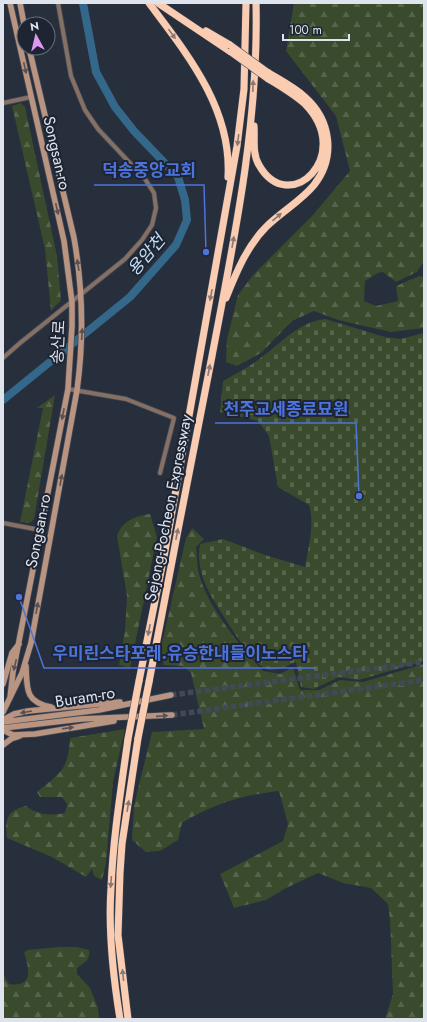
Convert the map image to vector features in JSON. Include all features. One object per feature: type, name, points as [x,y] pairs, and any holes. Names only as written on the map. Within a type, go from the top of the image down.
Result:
[{"type":"highway","points":[[149,3],[185,52],[212,97],[224,130],[227,146],[228,167],[226,209]]},
{"type":"highway","points":[[158,3],[231,49]]},
{"type":"highway","points":[[166,3],[305,104],[314,116],[320,128],[323,142],[322,156],[317,170],[309,178],[298,183],[285,184],[274,181],[265,174],[258,164],[256,156],[253,107]]},
{"type":"highway","name":"Sejong-Pocheon Expressway","points":[[120,1019],[113,966],[111,929],[111,890],[114,843],[128,739],[165,551],[237,146],[244,89],[246,3]]},
{"type":"highway","name":"Sejong-Pocheon Expressway","points":[[128,1017],[118,935],[122,844],[138,738],[221,309],[248,150],[253,107],[256,3]]},
{"type":"highway","points":[[221,309],[239,268],[251,246],[266,227],[314,185],[327,158],[327,134],[320,115],[304,97],[267,75]]},
{"type":"street","name":"Songsan-ro","points":[[10,3],[64,240],[72,310]]},
{"type":"street","points":[[20,3],[22,16]]},
{"type":"street","points":[[3,358],[81,294],[117,267],[142,240],[152,225],[156,208],[154,193],[145,179],[98,129],[85,110],[71,76],[58,3]]},
{"type":"street","name":"Songsan-ro","points":[[31,56],[74,238],[82,304]]},
{"type":"street","points":[[3,103],[31,97]]},
{"type":"street","name":"송산로","points":[[80,366],[82,304]]},
{"type":"street","name":"송산로","points":[[69,375],[72,310]]},
{"type":"street","name":"Songsan-ro","points":[[3,712],[26,663],[77,390],[80,366]]},
{"type":"street","name":"Songsan-ro","points":[[10,698],[40,530],[68,389],[69,375]]},
{"type":"street","points":[[68,389],[126,399],[174,418],[160,473]]},
{"type":"street","points":[[3,523],[40,530]]},
{"type":"street","points":[[3,684],[12,653],[20,642]]},
{"type":"street","points":[[26,663],[25,684],[29,695],[38,703],[57,708]]},
{"type":"street","name":"Buram-ro","points":[[3,721],[80,712],[171,695]]},
{"type":"street","points":[[3,721],[14,714],[28,711],[148,699]]},
{"type":"street","name":"Buram-ro","points":[[3,729],[81,719],[172,715]]},
{"type":"street","points":[[3,745],[11,739],[23,735],[141,717]]},
{"type":"street","points":[[3,729],[13,734],[23,735]]},
{"type":"green space","points":[[294,3],[424,3],[424,260],[417,272],[396,282],[383,272],[378,273],[365,281],[364,301],[376,306],[398,301],[396,286],[419,276],[424,277],[424,328],[391,332],[338,320],[314,311],[292,321],[261,353],[237,366],[226,362],[227,339],[238,295],[253,275],[312,216],[350,171],[336,116],[286,51]]},
{"type":"green space","points":[[21,103],[25,107],[57,256],[61,300],[51,311],[45,249],[12,106]]},
{"type":"green space","points":[[325,319],[385,337],[400,339],[424,333],[424,661],[359,680],[339,677],[314,689],[301,687],[296,662],[274,670],[261,666],[249,654],[232,630],[207,588],[200,566],[199,549],[200,544],[223,539],[265,555],[305,567],[311,528],[311,512],[309,505],[278,487],[269,436],[258,421],[220,412],[223,381],[254,363],[297,329],[315,321]]},
{"type":"green space","points":[[55,395],[34,519],[30,523],[20,522],[43,408],[37,408]]},
{"type":"green space","points":[[150,514],[157,537],[130,668],[119,665],[125,631],[127,596],[117,536],[122,527],[130,520],[139,516]]},
{"type":"green space","points":[[192,528],[204,539],[196,547],[197,564],[203,586],[209,599],[235,638],[263,671],[280,674],[293,667],[300,690],[319,690],[340,680],[363,682],[424,664],[424,1019],[385,1019],[393,994],[390,919],[388,904],[371,888],[343,883],[318,873],[286,888],[266,900],[234,908],[220,874],[283,841],[288,824],[279,791],[229,801],[194,816],[182,823],[178,840],[160,851],[146,852],[132,840],[134,805],[152,732],[204,729],[191,673],[183,666],[164,665],[160,652],[186,538]]},
{"type":"green space","points":[[125,729],[113,782],[106,863],[102,880],[94,876],[92,869],[86,877],[52,857],[7,838],[6,826],[8,817],[19,808],[26,806],[44,814],[65,813],[67,804],[62,797],[40,797],[37,792],[62,770],[67,758],[70,738]]},
{"type":"green space","points":[[77,947],[89,950],[88,959],[77,968],[77,974],[90,988],[98,1008],[99,1019],[3,1019],[3,973],[9,984],[22,983],[28,976],[28,965],[24,953],[27,950]]},
{"type":"waterway","name":"용암천","points":[[3,400],[130,297],[176,245],[187,220],[185,200],[178,177],[134,131],[115,107],[96,72],[83,3]]},
{"type":"tunnel","points":[[171,695],[424,662]]},
{"type":"tunnel","points":[[172,715],[424,680]]},
{"type":"place","name":"덕송중앙교회","points":[[206,252]]},
{"type":"place","name":"천주교세종료묘원","points":[[359,496]]},
{"type":"place","name":"우미린스타포레.유승한내들이노스타","points":[[19,597]]}]
